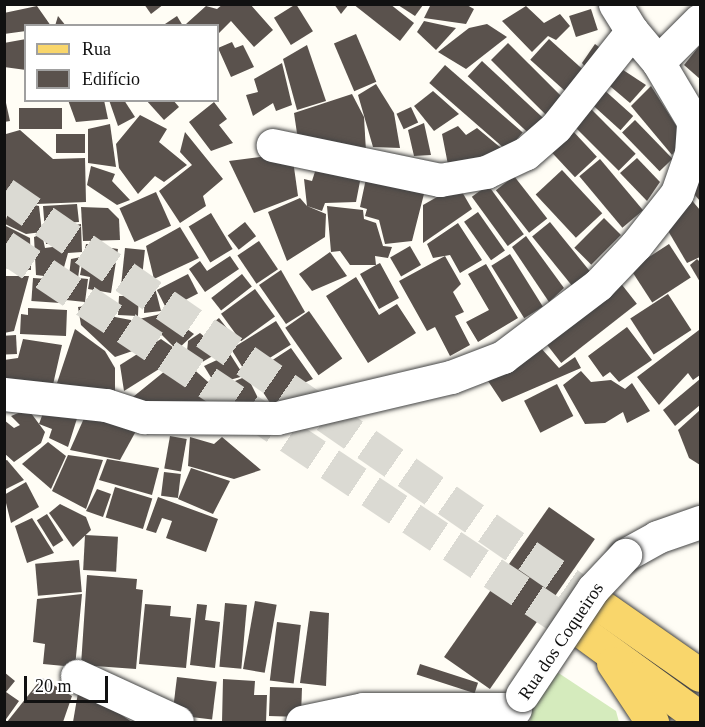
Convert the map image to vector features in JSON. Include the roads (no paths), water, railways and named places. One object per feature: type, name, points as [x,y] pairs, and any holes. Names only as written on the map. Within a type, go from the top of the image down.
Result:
[{"type":"main road","points":[[604,608],[700,675]]},
{"type":"main road","points":[[652,723],[593,640],[700,718]]},
{"type":"street","points":[[4,394],[105,405],[144,417],[277,418],[451,377],[503,357],[598,285],[677,193],[691,153],[693,121],[658,62],[623,18],[556,127],[526,153],[486,172],[440,180],[273,146]]},
{"type":"street","points":[[658,62],[700,20]]},
{"type":"street","name":"Rua dos Coqueiros","points":[[302,723],[363,709],[517,709],[593,589],[625,555],[700,522]]},
{"type":"street","points":[[77,676],[177,723]]},
{"type":"tunnel","points":[[4,193],[604,608]]},
{"type":"tunnel","points":[[4,246],[585,634]]}]
